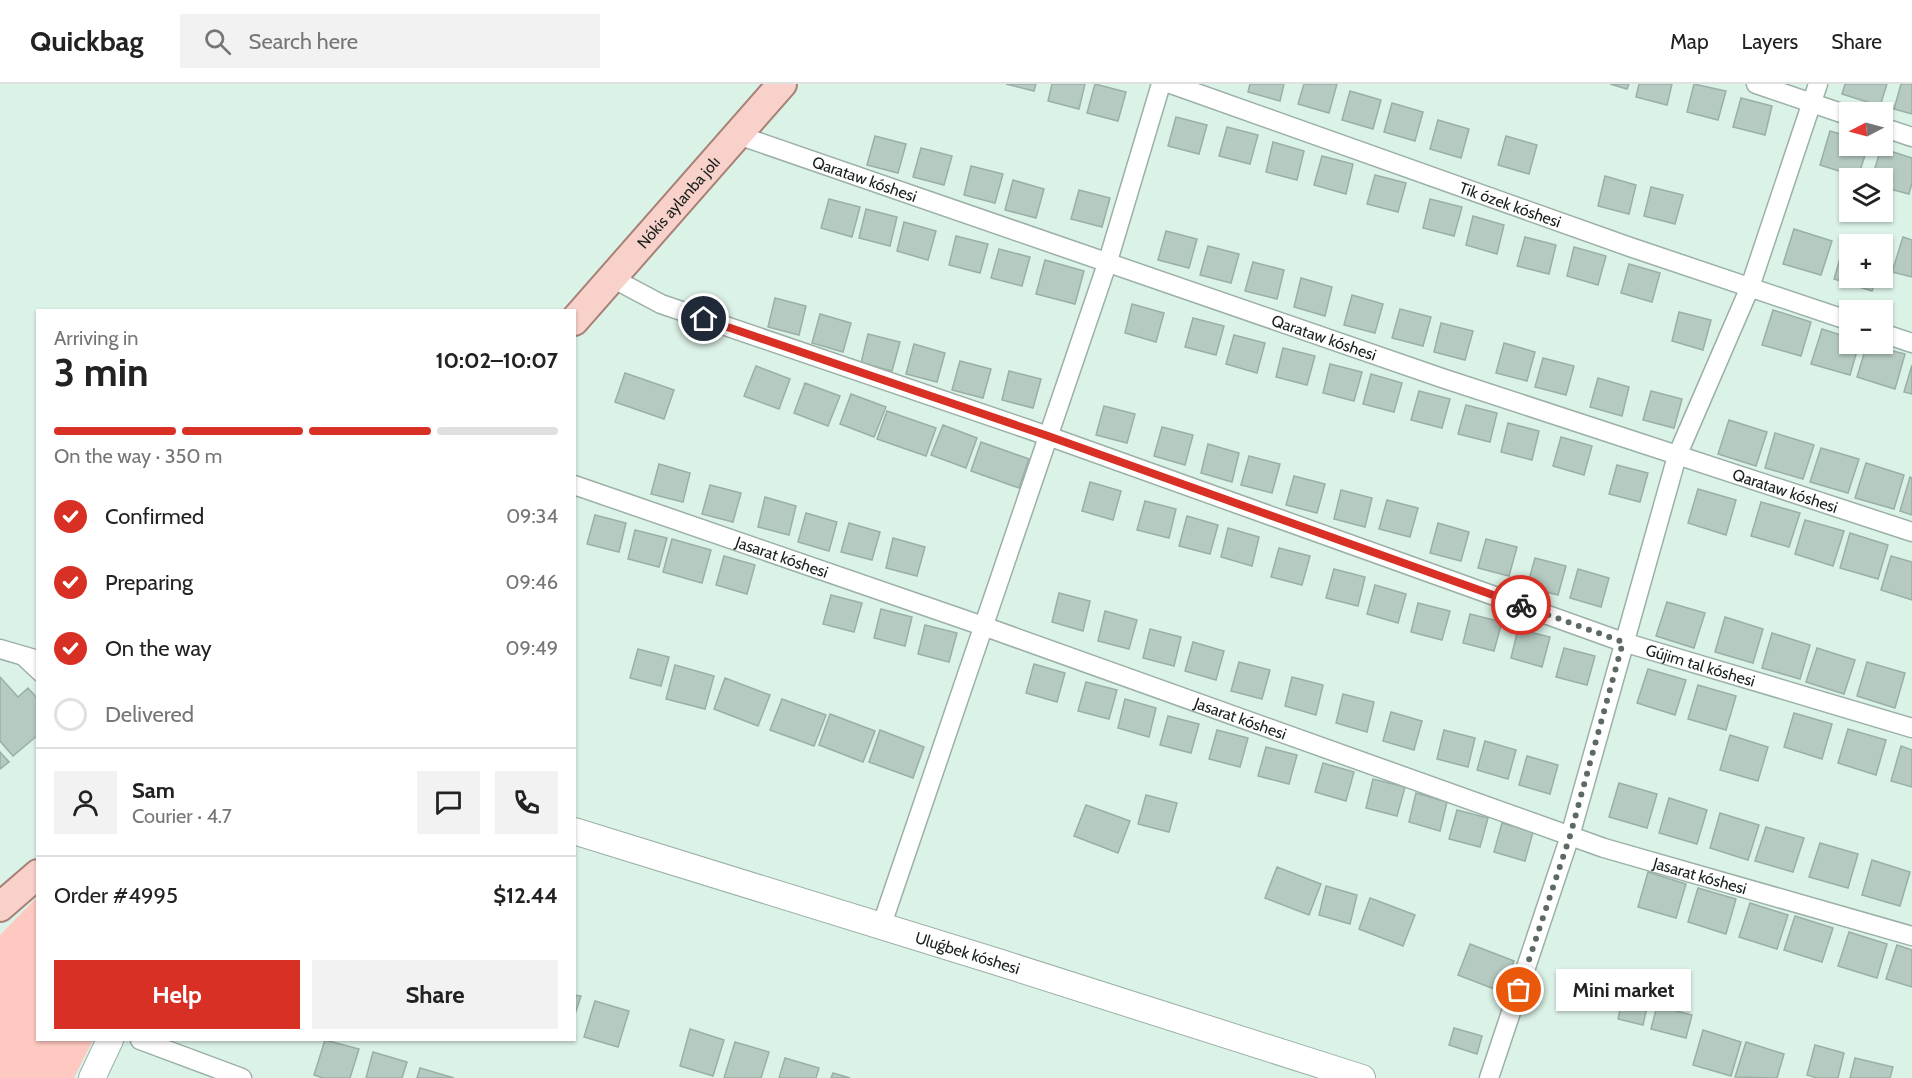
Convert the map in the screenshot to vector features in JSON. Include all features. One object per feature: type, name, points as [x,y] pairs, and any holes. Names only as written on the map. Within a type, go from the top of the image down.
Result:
[{"type":"main road","name":"Nókis aylanba jolı","points":[[576,319],[782,84]]},
{"type":"main road","points":[[0,907],[36,876]]},
{"type":"street","points":[[881,927],[1108,261],[1161,84]]},
{"type":"street","name":"Tik ózek kóshesi","points":[[1171,84],[1839,317]]},
{"type":"street","points":[[1756,84],[1839,112]]},
{"type":"street","points":[[1490,1078],[1570,836],[1677,456],[1750,288],[1818,84]]},
{"type":"street","points":[[1893,131],[1912,137]]},
{"type":"street","name":"Qarataw kóshesi","points":[[738,135],[1442,378],[1912,532]]},
{"type":"street","name":"Gújim tal kóshesi","points":[[612,278],[661,304],[1048,436],[1623,642],[1912,728]]},
{"type":"street","points":[[1893,337],[1912,343]]},
{"type":"street","name":"Jasarat kóshesi","points":[[576,486],[984,626],[1604,848],[1912,936]]},
{"type":"street","points":[[6,651],[36,659]]},
{"type":"street","name":"Uluǵbek kóshesi","points":[[576,832],[1362,1078]]},
{"type":"street","points":[[92,1078],[110,1041]]},
{"type":"street","points":[[143,1041],[242,1078]]},
{"type":"lane","points":[[6,651],[36,674]]},
{"type":"shaded area","points":[[36,898],[36,1041],[92,1041],[74,1078],[0,1078],[0,935]]},
{"type":"building","points":[[1006,84],[1036,84],[1034,91]]},
{"type":"building","points":[[1052,84],[1085,84],[1079,109],[1048,101]]},
{"type":"building","points":[[1095,84],[1126,92],[1118,121],[1087,113]]},
{"type":"building","points":[[1250,84],[1284,84],[1280,101],[1248,92]]},
{"type":"building","points":[[1304,84],[1337,84],[1329,113],[1298,104]]},
{"type":"building","points":[[1610,84],[1629,84],[1627,89]]},
{"type":"building","points":[[1639,84],[1672,84],[1667,105],[1636,97]]},
{"type":"building","points":[[1694,84],[1726,91],[1718,120],[1687,112]]},
{"type":"building","points":[[1845,84],[1887,84],[1881,102],[1867,102],[1842,94]]},
{"type":"building","points":[[1901,84],[1912,84],[1912,114],[1894,109]]},
{"type":"building","points":[[1350,91],[1381,100],[1373,129],[1342,120]]},
{"type":"building","points":[[1741,98],[1772,106],[1765,135],[1733,127]]},
{"type":"building","points":[[1392,103],[1423,112],[1415,141],[1384,132]]},
{"type":"building","points":[[1176,117],[1207,125],[1199,154],[1168,146]]},
{"type":"building","points":[[1438,120],[1469,129],[1461,158],[1430,149]]},
{"type":"building","points":[[1227,127],[1258,135],[1250,164],[1219,156]]},
{"type":"building","points":[[1830,131],[1839,134],[1839,156],[1865,156],[1861,168],[1839,168],[1839,171],[1820,165]]},
{"type":"building","points":[[875,136],[906,144],[898,173],[867,165]]},
{"type":"building","points":[[1506,136],[1537,145],[1529,174],[1498,165]]},
{"type":"building","points":[[1273,142],[1304,151],[1297,180],[1266,172]]},
{"type":"building","points":[[921,148],[952,156],[944,185],[913,177]]},
{"type":"building","points":[[1893,152],[1912,158],[1912,183],[1909,194],[1893,190],[1893,168],[1875,168],[1879,156],[1893,156]]},
{"type":"building","points":[[1322,156],[1353,164],[1346,194],[1314,185]]},
{"type":"building","points":[[971,166],[1003,174],[995,203],[964,195]]},
{"type":"building","points":[[1375,175],[1406,183],[1398,212],[1367,204]]},
{"type":"building","points":[[1605,176],[1636,185],[1629,214],[1598,206]]},
{"type":"building","points":[[1013,180],[1044,189],[1036,218],[1005,210]]},
{"type":"building","points":[[1651,187],[1683,195],[1675,224],[1644,216]]},
{"type":"building","points":[[1079,190],[1110,198],[1102,227],[1071,219]]},
{"type":"building","points":[[829,199],[860,207],[852,237],[821,228]]},
{"type":"building","points":[[1430,199],[1462,207],[1454,236],[1423,228]]},
{"type":"building","points":[[866,209],[897,217],[890,246],[859,238]]},
{"type":"building","points":[[1473,216],[1504,225],[1497,254],[1466,245]]},
{"type":"building","points":[[904,222],[936,231],[928,260],[897,251]]},
{"type":"building","points":[[1794,229],[1832,241],[1821,275],[1783,264]]},
{"type":"building","points":[[1166,231],[1197,239],[1189,268],[1158,260]]},
{"type":"building","points":[[956,236],[988,244],[980,273],[949,265]]},
{"type":"building","points":[[1525,237],[1556,245],[1549,274],[1517,266]]},
{"type":"building","points":[[1903,237],[1912,240],[1912,277],[1893,272]]},
{"type":"building","points":[[1208,246],[1239,254],[1231,283],[1200,275]]},
{"type":"building","points":[[1574,247],[1606,256],[1598,285],[1567,276]]},
{"type":"building","points":[[999,249],[1030,257],[1022,286],[991,278]]},
{"type":"building","points":[[1045,260],[1084,271],[1075,304],[1036,294]]},
{"type":"building","points":[[1253,262],[1284,270],[1277,299],[1245,291]]},
{"type":"building","points":[[1839,262],[1839,281],[1834,279]]},
{"type":"building","points":[[1629,264],[1660,273],[1652,302],[1621,293]]},
{"type":"building","points":[[1301,278],[1332,287],[1325,316],[1294,307]]},
{"type":"building","points":[[1352,295],[1383,304],[1375,333],[1344,325]]},
{"type":"building","points":[[775,298],[806,306],[799,335],[768,327]]},
{"type":"building","points":[[1132,304],[1164,313],[1156,342],[1125,333]]},
{"type":"building","points":[[1400,309],[1431,317],[1423,346],[1392,338]]},
{"type":"building","points":[[1773,310],[1811,322],[1801,356],[1762,345]]},
{"type":"building","points":[[1679,312],[1711,320],[1703,350],[1672,341]]},
{"type":"building","points":[[820,314],[851,323],[843,352],[812,343]]},
{"type":"building","points":[[1193,318],[1224,326],[1216,355],[1185,347]]},
{"type":"building","points":[[1441,323],[1473,331],[1465,360],[1434,352]]},
{"type":"building","points":[[1822,329],[1839,334],[1839,354],[1856,354],[1850,375],[1811,364]]},
{"type":"building","points":[[868,334],[900,342],[892,371],[861,363]]},
{"type":"building","points":[[1234,335],[1265,343],[1257,373],[1226,364]]},
{"type":"building","points":[[1504,343],[1535,352],[1527,381],[1496,373]]},
{"type":"building","points":[[914,344],[945,353],[937,382],[906,374]]},
{"type":"building","points":[[1283,348],[1315,356],[1307,385],[1276,377]]},
{"type":"building","points":[[1893,351],[1905,354],[1895,389],[1857,377],[1864,354],[1893,354]]},
{"type":"building","points":[[1543,358],[1574,366],[1566,395],[1535,387]]},
{"type":"building","points":[[960,361],[991,369],[983,398],[952,390]]},
{"type":"building","points":[[1330,364],[1362,372],[1354,401],[1323,393]]},
{"type":"building","points":[[1912,365],[1912,394],[1904,392]]},
{"type":"building","points":[[756,366],[790,379],[779,409],[744,396]]},
{"type":"building","points":[[1009,371],[1041,379],[1033,408],[1002,400]]},
{"type":"building","points":[[625,373],[674,390],[664,419],[615,402]]},
{"type":"building","points":[[1371,374],[1402,383],[1394,412],[1363,404]]},
{"type":"building","points":[[1598,378],[1629,387],[1622,416],[1590,407]]},
{"type":"building","points":[[805,383],[840,396],[828,426],[794,413]]},
{"type":"building","points":[[1419,391],[1450,399],[1442,428],[1411,420]]},
{"type":"building","points":[[1651,391],[1682,399],[1674,428],[1643,420]]},
{"type":"building","points":[[851,394],[886,407],[874,437],[840,424]]},
{"type":"building","points":[[1466,405],[1497,413],[1490,442],[1458,434]]},
{"type":"building","points":[[1104,406],[1135,414],[1127,443],[1096,435]]},
{"type":"building","points":[[887,411],[936,428],[926,456],[877,439]]},
{"type":"building","points":[[1729,420],[1767,432],[1756,466],[1718,454]]},
{"type":"building","points":[[1508,423],[1539,431],[1532,460],[1501,452]]},
{"type":"building","points":[[943,425],[977,438],[966,468],[931,455]]},
{"type":"building","points":[[1162,427],[1193,435],[1185,465],[1154,456]]},
{"type":"building","points":[[1775,433],[1814,445],[1803,479],[1765,468]]},
{"type":"building","points":[[1561,437],[1592,446],[1584,475],[1553,466]]},
{"type":"building","points":[[981,442],[1029,459],[1019,488],[971,471]]},
{"type":"building","points":[[1208,444],[1239,453],[1232,482],[1201,473]]},
{"type":"building","points":[[1821,448],[1859,459],[1848,493],[1810,482]]},
{"type":"building","points":[[1249,456],[1280,464],[1272,493],[1241,485]]},
{"type":"building","points":[[1866,463],[1904,475],[1894,509],[1855,498]]},
{"type":"building","points":[[659,464],[690,473],[683,502],[651,494]]},
{"type":"building","points":[[1617,465],[1648,473],[1640,502],[1609,494]]},
{"type":"building","points":[[1294,476],[1325,484],[1317,513],[1286,505]]},
{"type":"building","points":[[1910,477],[1912,478],[1912,515],[1900,511]]},
{"type":"building","points":[[1090,482],[1121,491],[1113,520],[1082,511]]},
{"type":"building","points":[[710,485],[741,493],[733,522],[702,514]]},
{"type":"building","points":[[1698,489],[1736,500],[1726,535],[1688,523]]},
{"type":"building","points":[[1341,490],[1372,498],[1365,527],[1334,519]]},
{"type":"building","points":[[765,497],[796,506],[789,535],[758,527]]},
{"type":"building","points":[[1387,500],[1418,508],[1410,537],[1379,529]]},
{"type":"building","points":[[1145,501],[1176,509],[1169,538],[1137,530]]},
{"type":"building","points":[[1761,502],[1800,513],[1789,547],[1751,536]]},
{"type":"building","points":[[806,513],[837,522],[829,551],[798,542]]},
{"type":"building","points":[[595,515],[626,523],[619,552],[587,544]]},
{"type":"building","points":[[1187,516],[1218,525],[1210,554],[1179,546]]},
{"type":"building","points":[[1805,520],[1844,531],[1833,566],[1795,554]]},
{"type":"building","points":[[849,523],[880,532],[872,560],[841,552]]},
{"type":"building","points":[[1438,523],[1469,532],[1461,561],[1430,553]]},
{"type":"building","points":[[1228,528],[1259,537],[1252,566],[1221,557]]},
{"type":"building","points":[[635,530],[667,538],[659,567],[628,559]]},
{"type":"building","points":[[1850,533],[1888,545],[1878,579],[1840,568]]},
{"type":"building","points":[[893,538],[925,547],[917,576],[886,568]]},
{"type":"building","points":[[672,539],[711,550],[702,583],[663,572]]},
{"type":"building","points":[[1486,539],[1517,547],[1509,576],[1478,568]]},
{"type":"building","points":[[1279,548],[1310,556],[1302,585],[1271,577]]},
{"type":"building","points":[[724,556],[755,565],[747,594],[716,585]]},
{"type":"building","points":[[1891,556],[1912,562],[1912,600],[1881,590]]},
{"type":"building","points":[[1535,558],[1566,566],[1558,595],[1527,587]]},
{"type":"building","points":[[1334,569],[1365,577],[1358,606],[1326,598]]},
{"type":"building","points":[[1578,569],[1609,578],[1601,607],[1570,598]]},
{"type":"building","points":[[1375,585],[1406,594],[1398,623],[1367,614]]},
{"type":"building","points":[[1059,593],[1090,601],[1083,631],[1052,622]]},
{"type":"building","points":[[831,595],[862,603],[854,632],[823,624]]},
{"type":"building","points":[[1667,602],[1705,613],[1694,648],[1656,636]]},
{"type":"building","points":[[1418,603],[1450,611],[1442,640],[1411,632]]},
{"type":"building","points":[[881,609],[912,617],[905,646],[874,638]]},
{"type":"building","points":[[1105,611],[1137,620],[1129,649],[1098,641]]},
{"type":"building","points":[[1470,614],[1502,622],[1494,651],[1463,643]]},
{"type":"building","points":[[1725,617],[1763,629],[1753,663],[1715,652]]},
{"type":"building","points":[[925,625],[957,633],[949,662],[918,654]]},
{"type":"building","points":[[1150,629],[1181,637],[1174,666],[1143,658]]},
{"type":"building","points":[[1518,629],[1550,637],[1542,667],[1511,658]]},
{"type":"building","points":[[1772,633],[1810,645],[1800,679],[1762,668]]},
{"type":"building","points":[[1193,642],[1224,651],[1216,680],[1185,671]]},
{"type":"building","points":[[1564,648],[1595,656],[1587,685],[1556,677]]},
{"type":"building","points":[[1817,648],[1855,660],[1844,694],[1806,682]]},
{"type":"building","points":[[638,649],[669,657],[661,686],[630,678]]},
{"type":"building","points":[[1239,662],[1270,670],[1262,699],[1231,691]]},
{"type":"building","points":[[1867,662],[1905,673],[1895,708],[1857,696]]},
{"type":"building","points":[[1034,664],[1065,673],[1057,702],[1026,693]]},
{"type":"building","points":[[675,665],[714,676],[705,709],[666,699]]},
{"type":"building","points":[[1648,669],[1686,680],[1675,715],[1637,703]]},
{"type":"building","points":[[0,677],[18,697],[28,688],[36,697],[36,737],[13,756],[0,741]]},
{"type":"building","points":[[1292,677],[1323,685],[1316,715],[1285,706]]},
{"type":"building","points":[[725,678],[770,695],[758,726],[714,709]]},
{"type":"building","points":[[1086,682],[1117,690],[1109,719],[1078,711]]},
{"type":"building","points":[[1698,685],[1736,696],[1726,730],[1688,719]]},
{"type":"building","points":[[1343,694],[1374,702],[1367,732],[1336,723]]},
{"type":"building","points":[[782,699],[826,715],[814,746],[770,730]]},
{"type":"building","points":[[1125,699],[1156,708],[1149,737],[1118,728]]},
{"type":"building","points":[[1391,712],[1422,721],[1414,750],[1383,741]]},
{"type":"building","points":[[1794,713],[1832,724],[1822,759],[1784,747]]},
{"type":"building","points":[[830,714],[875,731],[863,762],[819,745]]},
{"type":"building","points":[[1168,716],[1199,724],[1191,753],[1160,745]]},
{"type":"building","points":[[1848,729],[1886,740],[1876,775],[1838,763]]},
{"type":"building","points":[[880,730],[924,747],[913,778],[869,762]]},
{"type":"building","points":[[1217,730],[1248,738],[1240,767],[1209,759]]},
{"type":"building","points":[[1444,730],[1475,738],[1468,767],[1437,759]]},
{"type":"building","points":[[1730,735],[1768,747],[1758,781],[1720,770]]},
{"type":"building","points":[[1485,741],[1516,750],[1508,779],[1477,770]]},
{"type":"building","points":[[1901,746],[1912,750],[1912,787],[1891,781]]},
{"type":"building","points":[[1266,747],[1297,755],[1289,784],[1258,776]]},
{"type":"building","points":[[0,752],[9,762],[0,769]]},
{"type":"building","points":[[1527,756],[1558,765],[1550,794],[1519,785]]},
{"type":"building","points":[[1323,763],[1354,772],[1346,801],[1315,792]]},
{"type":"building","points":[[1373,779],[1405,787],[1397,816],[1366,808]]},
{"type":"building","points":[[1619,783],[1657,794],[1647,828],[1609,817]]},
{"type":"building","points":[[1416,793],[1447,802],[1440,831],[1409,822]]},
{"type":"building","points":[[1146,795],[1177,803],[1169,832],[1138,824]]},
{"type":"building","points":[[1669,798],[1707,810],[1697,844],[1659,833]]},
{"type":"building","points":[[1086,805],[1130,821],[1118,853],[1074,836]]},
{"type":"building","points":[[1457,810],[1488,818],[1480,847],[1449,839]]},
{"type":"building","points":[[1720,813],[1759,825],[1748,860],[1710,848]]},
{"type":"building","points":[[1502,823],[1533,832],[1525,861],[1494,852]]},
{"type":"building","points":[[1766,827],[1804,838],[1793,872],[1755,861]]},
{"type":"building","points":[[1820,843],[1858,854],[1848,888],[1809,877]]},
{"type":"building","points":[[1872,860],[1910,872],[1900,906],[1862,895]]},
{"type":"building","points":[[1277,867],[1321,884],[1309,915],[1265,898]]},
{"type":"building","points":[[1648,872],[1686,884],[1676,918],[1638,907]]},
{"type":"building","points":[[1326,886],[1357,895],[1350,924],[1319,915]]},
{"type":"building","points":[[1698,888],[1736,899],[1726,934],[1688,922]]},
{"type":"building","points":[[1370,898],[1415,915],[1403,946],[1359,929]]},
{"type":"building","points":[[1750,903],[1788,915],[1777,949],[1739,937]]},
{"type":"building","points":[[1795,916],[1833,928],[1822,962],[1784,950]]},
{"type":"building","points":[[1849,932],[1887,944],[1877,978],[1838,966]]},
{"type":"building","points":[[1470,944],[1514,961],[1502,992],[1458,975]]},
{"type":"building","points":[[1897,945],[1912,950],[1912,987],[1886,979]]},
{"type":"building","points":[[1624,991],[1649,998],[1643,1025],[1618,1019]]},
{"type":"building","points":[[576,995],[581,996],[576,1011]]},
{"type":"building","points":[[595,1001],[629,1011],[618,1047],[584,1037]]},
{"type":"building","points":[[1657,1006],[1692,1015],[1686,1038],[1651,1029]]},
{"type":"building","points":[[1454,1028],[1482,1036],[1477,1054],[1449,1045]]},
{"type":"building","points":[[690,1029],[724,1040],[713,1076],[680,1066]]},
{"type":"building","points":[[1703,1030],[1741,1042],[1731,1076],[1693,1065]]},
{"type":"building","points":[[325,1041],[359,1049],[350,1078],[323,1078],[314,1075]]},
{"type":"building","points":[[735,1042],[769,1052],[761,1078],[724,1078]]},
{"type":"building","points":[[1746,1042],[1784,1054],[1777,1078],[1735,1077]]},
{"type":"building","points":[[1815,1045],[1844,1053],[1838,1078],[1817,1078],[1807,1075]]},
{"type":"building","points":[[373,1052],[407,1062],[402,1078],[366,1078]]},
{"type":"building","points":[[785,1058],[819,1068],[816,1078],[779,1078]]},
{"type":"building","points":[[1855,1058],[1893,1067],[1890,1078],[1850,1078]]},
{"type":"building","points":[[420,1068],[454,1078],[417,1078]]},
{"type":"building","points":[[833,1073],[850,1078],[831,1078]]},
{"type":"way so far","points":[[1519,990],[1570,836],[1623,642],[1521,605]]},
{"type":"place","name":"Mini market","points":[[1519,990]]},
{"type":"route","points":[[704,319],[1048,436],[1521,605]]}]
